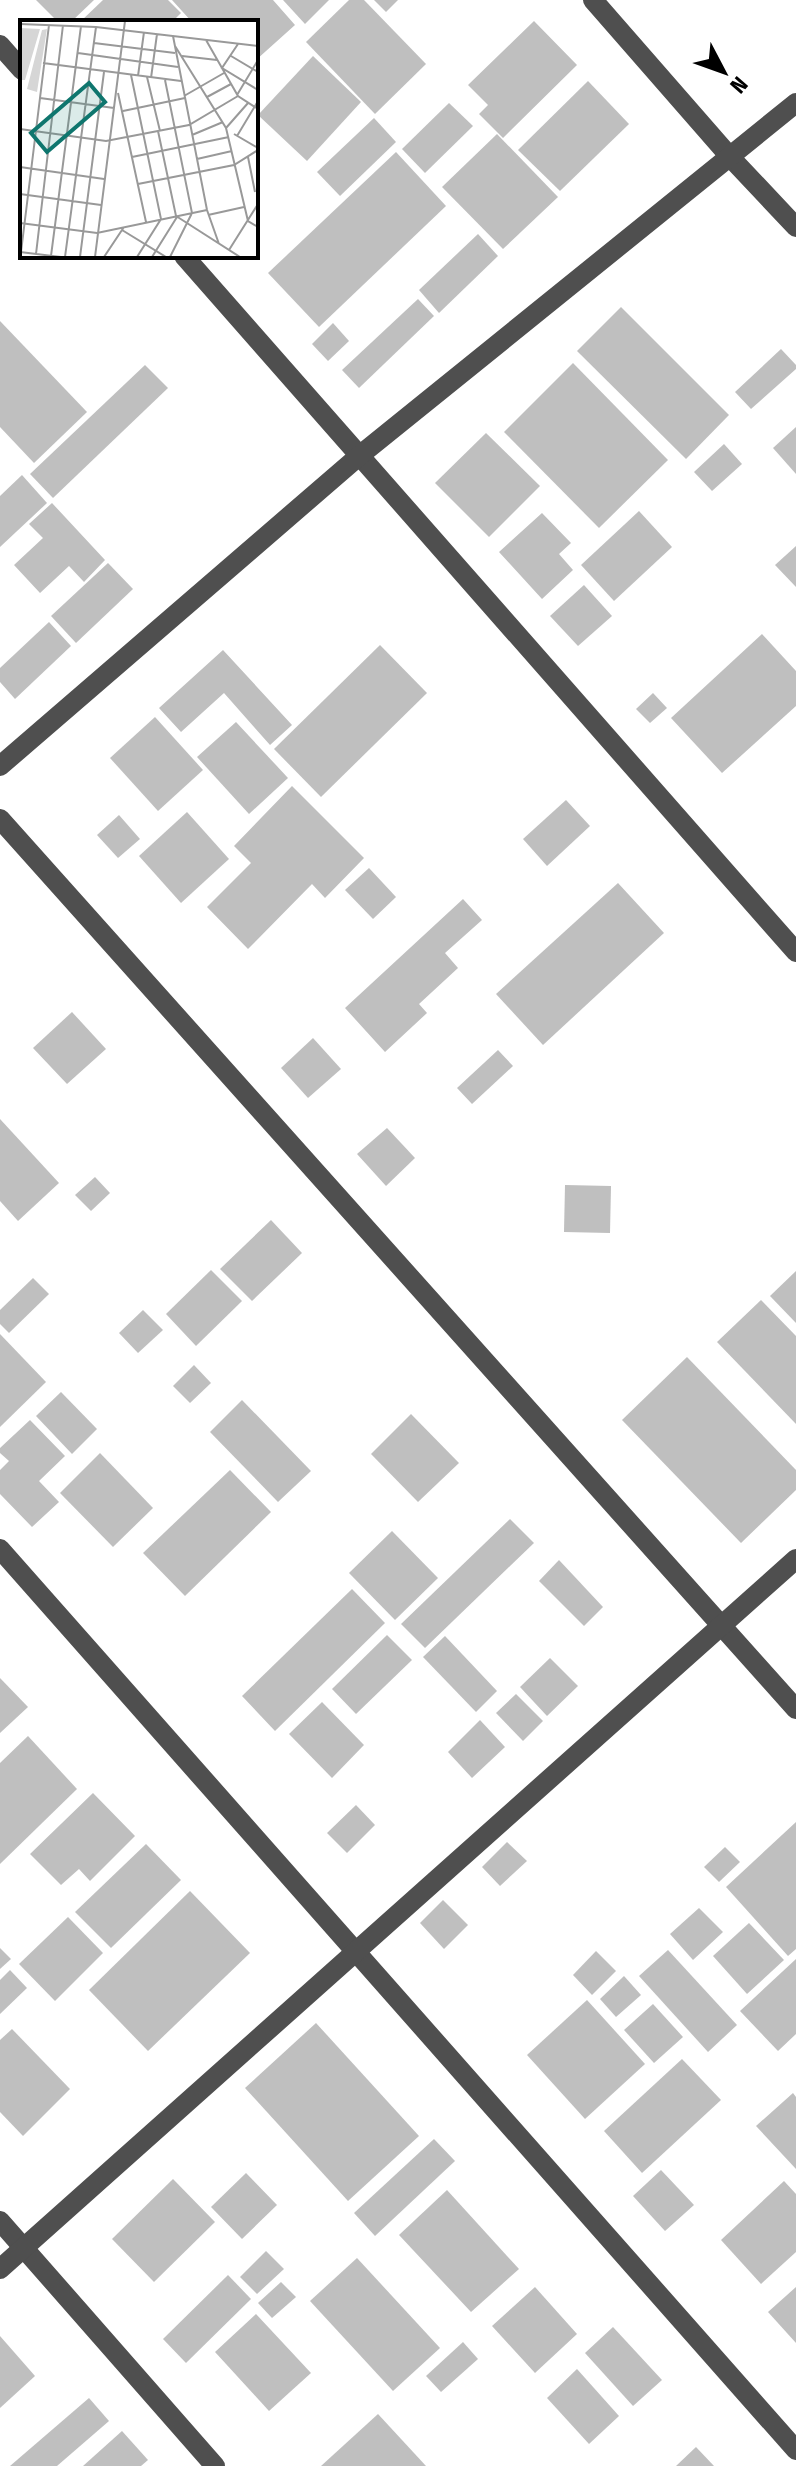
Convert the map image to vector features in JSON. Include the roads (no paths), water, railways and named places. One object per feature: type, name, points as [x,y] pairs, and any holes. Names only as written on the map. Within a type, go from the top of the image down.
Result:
[{"type":"street","points":[[593,0],[731,158],[796,227]]},
{"type":"street","points":[[0,45],[20,68]]},
{"type":"street","points":[[0,766],[359,456],[796,103]]},
{"type":"street","points":[[186,258],[796,952]]},
{"type":"street","points":[[0,819],[796,1709]]},
{"type":"street","points":[[0,1549],[796,2450]]},
{"type":"street","points":[[0,2269],[796,1559]]},
{"type":"street","points":[[0,2221],[215,2466]]}]
